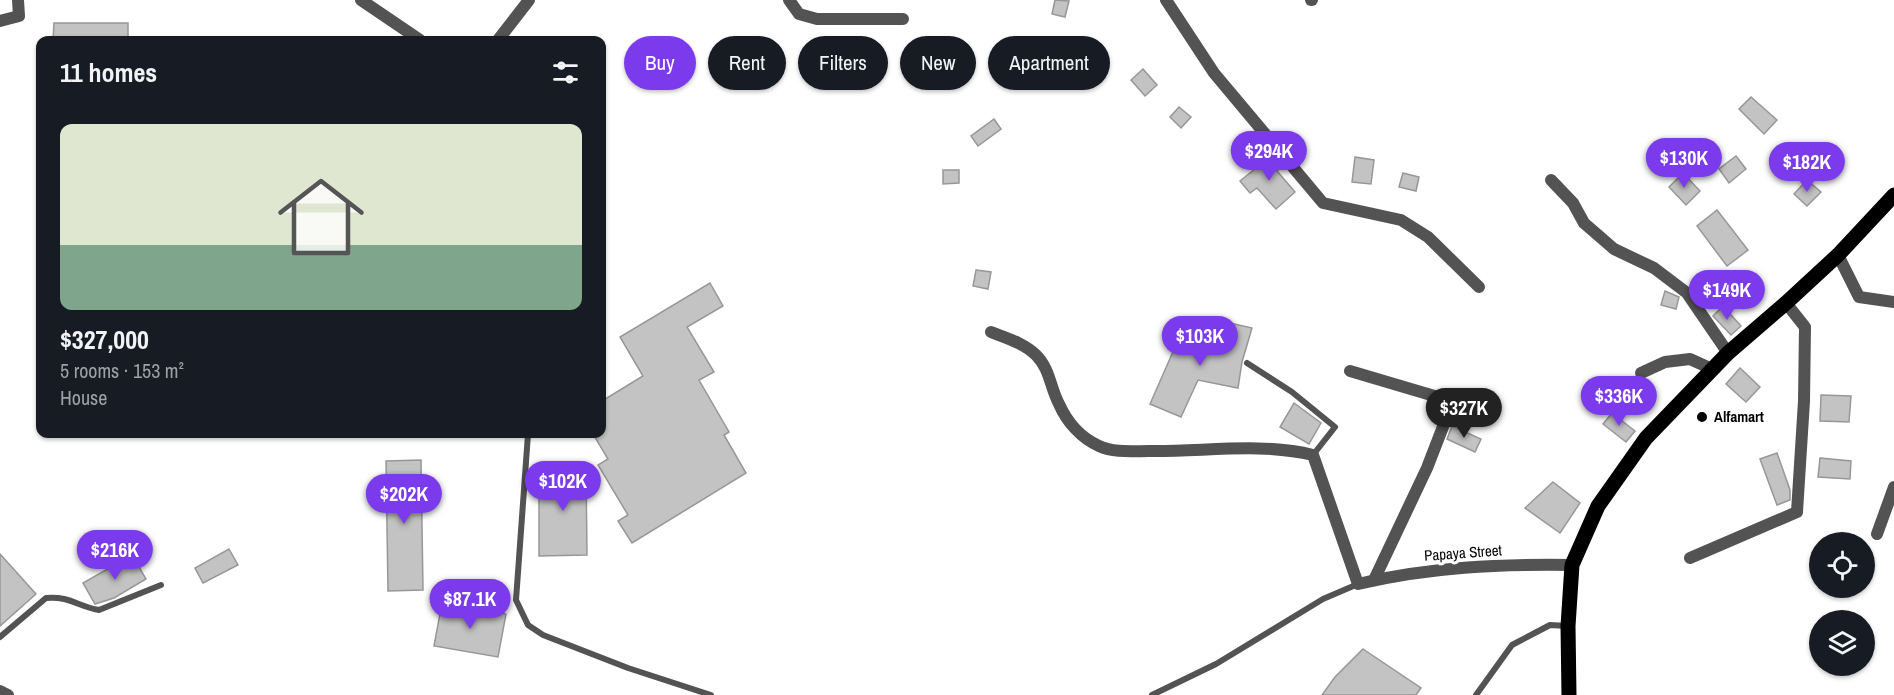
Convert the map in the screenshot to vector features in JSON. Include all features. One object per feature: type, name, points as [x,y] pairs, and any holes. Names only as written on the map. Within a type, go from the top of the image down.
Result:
[{"type":"main road","points":[[1569,695],[1568,626],[1572,565],[1598,506],[1646,438],[1728,352],[1838,255],[1894,195]]},
{"type":"street","points":[[0,21],[19,16],[18,0]]},
{"type":"street","points":[[361,0],[414,36]]},
{"type":"street","points":[[501,36],[529,0]]},
{"type":"street","points":[[789,0],[799,14],[817,20],[903,19]]},
{"type":"street","points":[[1180,0],[1168,4],[1214,73],[1323,202],[1401,220],[1428,237],[1479,287]]},
{"type":"street","points":[[1551,180],[1573,203],[1584,224],[1614,249],[1654,268],[1687,293],[1728,352]]},
{"type":"street","points":[[1838,255],[1859,297],[1894,302]]},
{"type":"street","points":[[1690,558],[1797,512],[1804,401],[1805,327],[1786,303]]},
{"type":"street","points":[[991,332],[1023,346],[1035,355],[1047,370],[1059,404],[1072,426],[1084,438],[1100,447],[1113,451],[1187,452],[1277,448],[1313,455],[1358,584]]},
{"type":"street","points":[[1641,373],[1665,362],[1690,359],[1712,369]]},
{"type":"street","points":[[1350,371],[1448,400],[1451,406],[1427,468],[1374,580]]},
{"type":"street","points":[[1877,534],[1894,487]]},
{"type":"street","name":"Papaya Street","points":[[1358,584],[1424,571],[1483,565],[1572,565]]},
{"type":"street","points":[[0,691],[8,695]]},
{"type":"lane","points":[[1247,363],[1292,392],[1335,427],[1313,455]]},
{"type":"lane","points":[[528,438],[516,600],[528,625],[543,636],[711,695]]},
{"type":"lane","points":[[1152,695],[1216,664],[1323,599],[1358,584]]},
{"type":"lane","points":[[0,636],[46,598],[69,598],[88,608],[99,610],[161,585]]},
{"type":"lane","points":[[1476,695],[1512,645],[1550,625],[1568,626]]},
{"type":"building","points":[[1055,0],[1069,1],[1065,17],[1052,14]]},
{"type":"building","points":[[54,23],[128,23],[128,36],[53,36]]},
{"type":"building","points":[[1143,69],[1157,85],[1145,96],[1131,80]]},
{"type":"building","points":[[1751,97],[1777,120],[1764,134],[1739,109]]},
{"type":"building","points":[[1179,107],[1191,117],[1181,128],[1170,117]]},
{"type":"building","points":[[994,119],[1001,129],[978,146],[971,136]]},
{"type":"building","points":[[1272,155],[1282,167],[1277,171],[1295,192],[1276,209],[1257,188],[1250,193],[1240,181]]},
{"type":"building","points":[[1736,156],[1746,169],[1729,183],[1719,169]]},
{"type":"building","points":[[1355,157],[1374,160],[1371,184],[1352,182]]},
{"type":"building","points":[[943,170],[959,170],[959,183],[943,184]]},
{"type":"building","points":[[1403,173],[1419,177],[1416,191],[1399,187]]},
{"type":"building","points":[[1683,173],[1700,191],[1686,205],[1669,187]]},
{"type":"building","points":[[1807,180],[1821,192],[1807,206],[1794,194]]},
{"type":"building","points":[[1717,210],[1748,250],[1727,266],[1697,226]]},
{"type":"building","points":[[976,270],[991,272],[988,289],[973,286]]},
{"type":"building","points":[[710,283],[723,306],[687,327],[714,372],[699,380],[729,432],[724,435],[746,473],[632,543],[618,521],[628,515],[598,465],[608,459],[595,438],[606,438],[606,399],[643,376],[620,337]]},
{"type":"building","points":[[1665,291],[1679,297],[1676,309],[1661,305]]},
{"type":"building","points":[[1723,306],[1741,326],[1731,335],[1713,316]]},
{"type":"building","points":[[1230,323],[1252,328],[1242,362],[1238,388],[1198,380],[1181,417],[1150,404],[1183,329],[1224,347]]},
{"type":"building","points":[[1740,368],[1760,387],[1746,402],[1726,384]]},
{"type":"building","points":[[1821,395],[1851,396],[1849,422],[1820,421]]},
{"type":"building","points":[[1294,403],[1321,423],[1309,444],[1280,427]]},
{"type":"building","points":[[1612,413],[1635,431],[1626,442],[1603,424]]},
{"type":"building","points":[[1452,426],[1481,439],[1475,452],[1447,439]]},
{"type":"building","points":[[1777,453],[1790,490],[1790,500],[1777,505],[1760,459]]},
{"type":"building","points":[[1820,458],[1851,461],[1850,479],[1818,477]]},
{"type":"building","points":[[421,460],[423,590],[388,591],[386,461]]},
{"type":"building","points":[[586,468],[587,555],[539,556],[539,469]]},
{"type":"building","points":[[1553,482],[1580,503],[1560,533],[1525,508]]},
{"type":"building","points":[[229,549],[238,565],[203,583],[195,568]]},
{"type":"building","points":[[0,554],[36,594],[0,626]]},
{"type":"building","points":[[132,555],[146,579],[114,598],[95,604],[83,583]]},
{"type":"building","points":[[442,603],[506,614],[498,657],[434,646]]},
{"type":"building","points":[[1363,649],[1421,688],[1416,695],[1322,695],[1335,677]]},
{"type":"place","name":"Alfamart","points":[[1702,417]]}]
